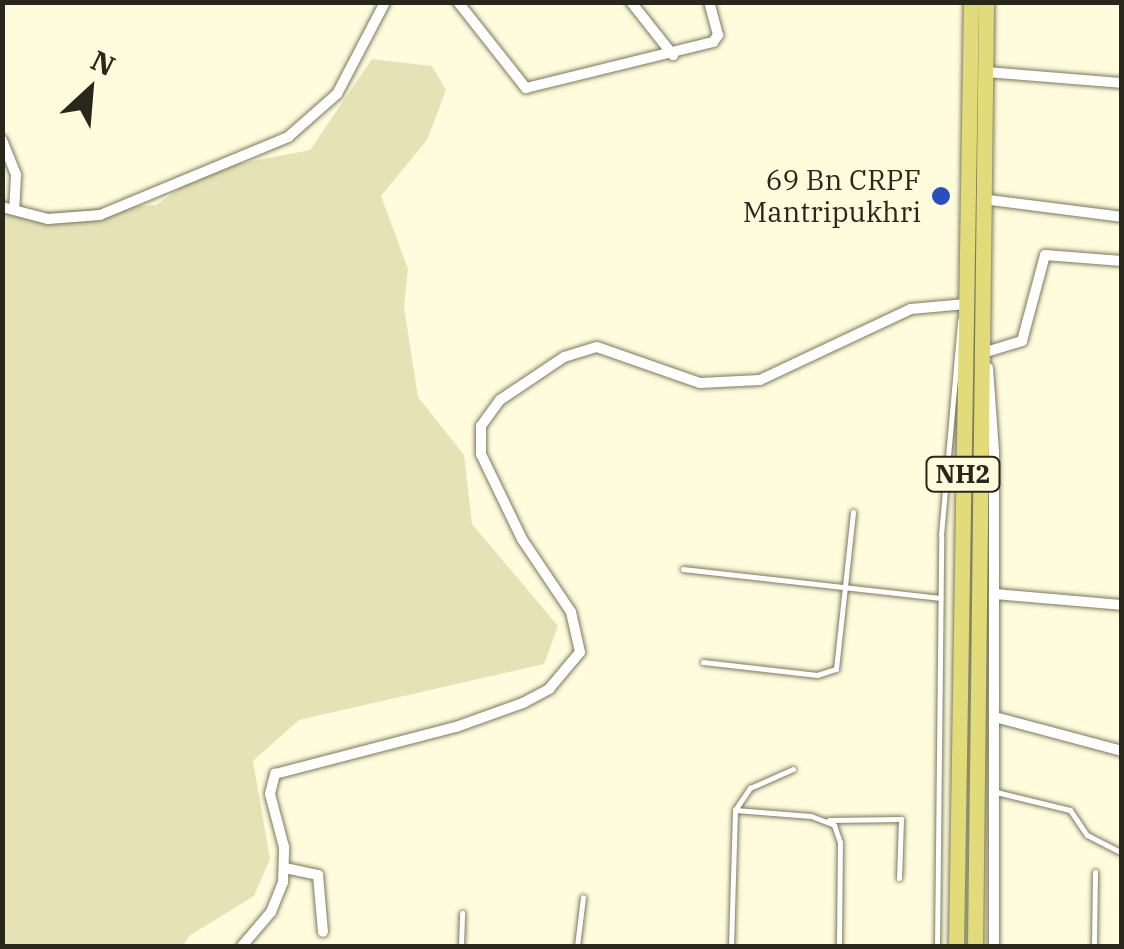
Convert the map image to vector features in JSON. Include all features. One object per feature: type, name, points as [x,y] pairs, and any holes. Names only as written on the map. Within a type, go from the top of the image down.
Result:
[{"type":"highway","name":"NH2","points":[[970,2],[975,946]]},
{"type":"highway","name":"NH2","points":[[956,946],[971,305],[982,198],[986,2]]},
{"type":"street","points":[[2,140],[16,175],[8,209],[72,220],[100,215],[304,128],[355,67],[384,2]]},
{"type":"street","points":[[458,2],[522,87],[673,55],[718,38],[709,2]]},
{"type":"street","points":[[631,2],[673,55]]},
{"type":"street","points":[[985,72],[1122,83]]},
{"type":"street","points":[[982,198],[1122,218]]},
{"type":"street","points":[[986,352],[1022,341],[1046,254],[1122,261]]},
{"type":"street","points":[[242,946],[272,912],[285,868],[270,794],[281,769],[508,709],[550,690],[578,656],[581,640],[571,612],[522,539],[481,454],[481,426],[500,400],[582,349],[606,346],[679,378],[738,384],[812,360],[912,309],[971,305],[986,352],[994,452],[994,946]]},
{"type":"street","points":[[994,594],[1122,605]]},
{"type":"street","points":[[995,716],[1122,752]]},
{"type":"street","points":[[285,868],[318,875],[324,932]]},
{"type":"lane","points":[[937,946],[940,598],[953,339],[971,305]]},
{"type":"lane","points":[[703,662],[830,673],[840,658],[853,512]]},
{"type":"lane","points":[[683,569],[940,598]]},
{"type":"lane","points":[[731,946],[735,810],[750,788],[793,769]]},
{"type":"lane","points":[[996,792],[1070,810],[1087,835],[1122,853]]},
{"type":"lane","points":[[735,810],[829,820],[902,819],[899,878]]},
{"type":"lane","points":[[829,820],[840,842],[839,946]]},
{"type":"lane","points":[[1094,946],[1095,872]]},
{"type":"lane","points":[[577,946],[583,898]]},
{"type":"lane","points":[[461,946],[462,913]]},
{"type":"shaded area","points":[[372,59],[432,66],[446,90],[427,140],[381,196],[408,269],[404,307],[418,397],[464,455],[472,524],[558,626],[544,664],[299,720],[253,761],[270,859],[254,896],[189,936],[183,946],[3,946],[3,214],[156,205],[207,170],[310,150]]},
{"type":"place","name":"69 Bn CRPF Mantripukhri","points":[[941,196]]}]
